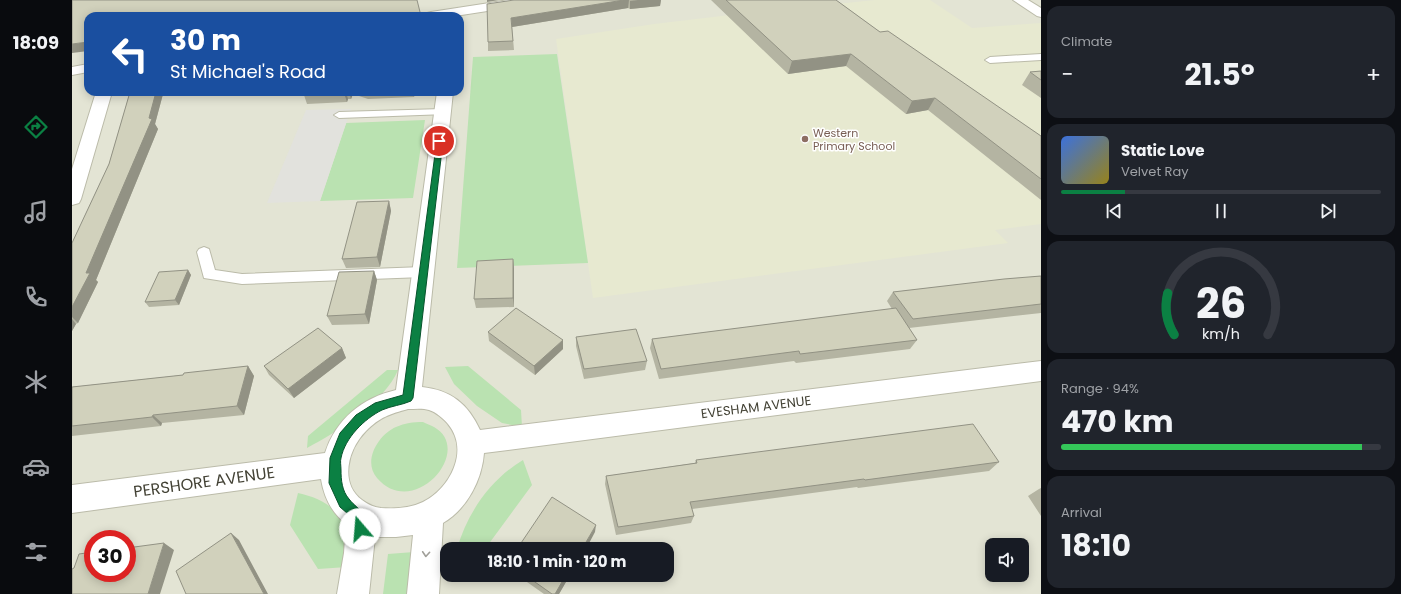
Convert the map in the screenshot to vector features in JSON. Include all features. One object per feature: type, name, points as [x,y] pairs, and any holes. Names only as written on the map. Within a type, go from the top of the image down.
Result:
[{"type":"street","points":[[464,12],[532,0]]},
{"type":"street","points":[[1019,0],[1041,13]]},
{"type":"street","points":[[72,71],[84,69]]},
{"type":"street","points":[[72,199],[103,96]]},
{"type":"street","points":[[408,398],[444,102]]},
{"type":"street","name":"EVESHAM AVENUE","points":[[471,443],[1038,376]]},
{"type":"street","points":[[408,398],[429,399],[448,407],[462,420],[471,443],[471,464],[461,486],[443,506],[429,515],[403,523],[377,523],[361,517],[344,503],[335,483],[335,458],[344,437],[360,419],[379,406],[408,398]]},
{"type":"street","name":"PERSHORE AVENUE","points":[[72,499],[335,464]]},
{"type":"street","points":[[423,594],[429,515]]},
{"type":"street","points":[[353,594],[359,553],[361,517]]},
{"type":"lane","points":[[990,60],[1041,57]]},
{"type":"lane","points":[[339,115],[444,102]]},
{"type":"lane","points":[[204,252],[209,274],[242,279],[423,272]]},
{"type":"shaded area","points":[[72,0],[1041,0],[1041,594],[72,594]]},
{"type":"shaded area","name":"Western Primary School","points":[[875,0],[930,0],[972,28],[1041,23],[1041,224],[995,230],[1008,243],[593,298],[556,39],[654,24]]},
{"type":"shaded area","points":[[351,109],[320,201],[267,203],[306,110]]},
{"type":"green space","points":[[557,54],[588,263],[457,268],[473,57]]},
{"type":"green space","points":[[425,120],[413,198],[320,201],[346,123]]},
{"type":"green space","points":[[468,366],[521,410],[522,427],[502,423],[477,406],[454,384],[445,367]]},
{"type":"green space","points":[[387,370],[398,370],[382,394],[371,405],[332,434],[307,448],[308,436]]},
{"type":"green space","points":[[423,422],[434,427],[445,438],[448,451],[444,465],[435,477],[422,487],[407,491],[392,489],[377,478],[373,471],[371,464],[374,449],[384,436],[396,427],[409,423]]},
{"type":"green space","points":[[523,460],[532,485],[490,542],[459,542],[467,523],[482,498],[511,468]]},
{"type":"green space","points":[[298,493],[321,501],[334,510],[339,516],[346,532],[347,567],[318,569],[290,525]]},
{"type":"green space","points":[[414,552],[410,594],[383,594],[388,554]]},
{"type":"building","points":[[72,0],[417,0],[420,12],[84,12],[84,42],[72,44]]},
{"type":"building","points":[[514,0],[624,0],[511,18],[513,41],[488,42],[487,4]]},
{"type":"building","points":[[726,0],[836,0],[880,32],[888,31],[1041,136],[1041,179],[935,98],[912,101],[851,54],[792,61]]},
{"type":"building","points":[[1041,71],[1041,80],[1030,72]]},
{"type":"building","points":[[129,96],[155,96],[149,118],[152,119],[86,273],[90,273],[72,307],[72,243],[109,164]]},
{"type":"building","points":[[389,201],[377,257],[342,259],[357,202]]},
{"type":"building","points":[[513,259],[513,298],[474,299],[477,261]]},
{"type":"building","points":[[188,270],[175,300],[145,302],[159,272]]},
{"type":"building","points":[[374,271],[365,314],[327,316],[339,272]]},
{"type":"building","points":[[1041,276],[1041,304],[913,319],[893,292],[1004,279]]},
{"type":"building","points":[[516,308],[563,340],[534,366],[488,332]]},
{"type":"building","points":[[896,308],[917,340],[800,354],[799,351],[661,369],[652,339]]},
{"type":"building","points":[[318,328],[342,348],[288,389],[264,366]]},
{"type":"building","points":[[636,329],[647,361],[584,369],[576,337]]},
{"type":"building","points":[[248,366],[237,406],[72,426],[72,387],[183,375],[184,373]]},
{"type":"building","points":[[973,424],[999,462],[690,502],[694,516],[618,527],[606,476],[697,463],[696,460]]},
{"type":"building","points":[[552,497],[596,525],[586,542],[522,542]]},
{"type":"building","points":[[231,533],[264,594],[186,594],[176,571]]},
{"type":"building","points":[[164,543],[148,594],[72,594],[72,569],[74,568],[79,554],[84,553],[84,582],[136,582],[136,547]]},
{"type":"building","points":[[535,582],[562,582],[555,594],[552,594]]},
{"type":"place","name":"Western Primary School","points":[[805,139]]},
{"type":"route","points":[[360,529],[361,517],[344,503],[335,483],[335,458],[344,437],[360,419],[379,406],[408,398],[439,141]]}]
